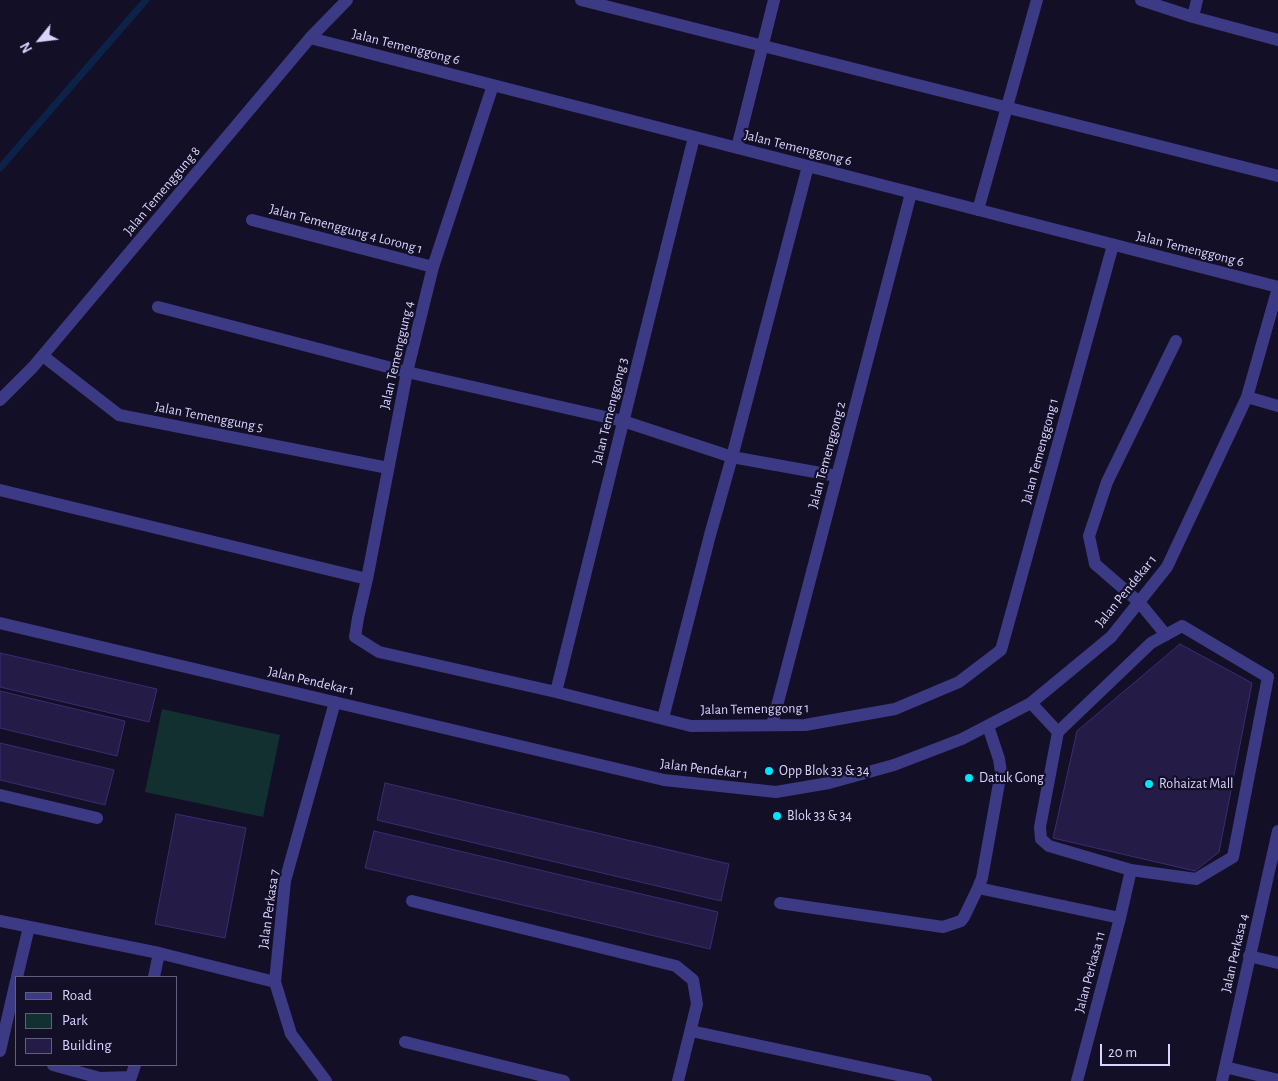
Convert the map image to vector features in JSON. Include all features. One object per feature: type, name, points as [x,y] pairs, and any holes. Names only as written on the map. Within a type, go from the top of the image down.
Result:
[{"type":"street","name":"Jalan Temenggung 8","points":[[0,400],[43,356],[310,38],[347,0]]},
{"type":"street","points":[[581,0],[1278,176]]},
{"type":"street","points":[[737,148],[774,0]]},
{"type":"street","points":[[978,210],[1037,0]]},
{"type":"street","points":[[1140,0],[1193,17],[1278,40]]},
{"type":"street","points":[[1193,17],[1197,0]]},
{"type":"street","name":"Jalan Temenggong 6","points":[[310,38],[1278,288]]},
{"type":"street","name":"Jalan Temenggung 4","points":[[355,637],[407,372],[433,267],[493,85]]},
{"type":"street","name":"Jalan Temenggong 3","points":[[556,692],[694,137]]},
{"type":"street","points":[[663,718],[808,166]]},
{"type":"street","name":"Jalan Temenggong 2","points":[[772,725],[911,193]]},
{"type":"street","name":"Jalan Temenggung 4 Lorong 1","points":[[252,220],[433,267]]},
{"type":"street","name":"Jalan Temenggong 1","points":[[355,637],[379,652],[556,692],[691,726],[805,724],[895,709],[959,682],[1001,650],[1113,245]]},
{"type":"street","name":"Jalan Pendekar 1","points":[[0,623],[664,780],[776,792],[829,783],[894,765],[962,739],[988,726],[1031,703],[1111,637],[1167,568],[1248,396],[1278,288]]},
{"type":"street","points":[[158,307],[407,372],[623,421],[732,457],[837,476]]},
{"type":"street","points":[[1166,635],[1139,602],[1095,564],[1089,536],[1107,482],[1176,341]]},
{"type":"street","name":"Jalan Temenggung 5","points":[[43,356],[119,415],[388,468]]},
{"type":"street","points":[[1248,396],[1278,406]]},
{"type":"street","points":[[0,490],[366,579]]},
{"type":"street","points":[[1182,626],[1268,677],[1233,857],[1196,879],[1130,870],[1049,846],[1041,838],[1040,827],[1058,732],[1151,643],[1182,626]]},
{"type":"street","name":"Jalan Perkasa 7","points":[[326,1081],[291,1034],[274,982],[285,882],[335,702]]},
{"type":"street","points":[[1031,703],[1058,732]]},
{"type":"street","points":[[780,903],[943,927],[961,921],[982,878],[1001,772],[999,759],[988,726]]},
{"type":"street","points":[[0,795],[97,818]]},
{"type":"street","name":"Jalan Perkasa 4","points":[[1222,1081],[1278,831]]},
{"type":"street","name":"Jalan Perkasa 11","points":[[1077,1081],[1120,918],[1130,870]]},
{"type":"street","points":[[978,888],[1120,918]]},
{"type":"street","points":[[412,901],[676,966],[693,980],[697,1004],[678,1081]]},
{"type":"street","points":[[0,921],[159,953],[274,982]]},
{"type":"street","points":[[18,976],[29,927]]},
{"type":"street","points":[[154,976],[159,953]]},
{"type":"street","points":[[1249,956],[1278,963]]},
{"type":"street","points":[[0,1052],[15,988]]},
{"type":"street","points":[[691,1031],[926,1081]]},
{"type":"street","points":[[405,1042],[564,1081]]},
{"type":"street","points":[[57,1066],[100,1078],[131,1077],[135,1066]]},
{"type":"street","points":[[1225,1067],[1278,1080]]},
{"type":"green space","points":[[162,709],[280,735],[263,817],[145,792]]},
{"type":"building","name":"Rohaizat Mall","points":[[1180,644],[1252,683],[1219,852],[1195,871],[1053,838],[1077,731]]},
{"type":"building","points":[[0,653],[157,689],[149,722],[0,687]]},
{"type":"building","points":[[0,691],[125,721],[117,756],[0,728]]},
{"type":"building","points":[[0,743],[114,770],[105,805],[0,780]]},
{"type":"building","points":[[385,783],[729,864],[721,901],[377,820]]},
{"type":"building","points":[[176,814],[246,828],[225,938],[155,924]]},
{"type":"building","points":[[374,831],[718,912],[710,949],[365,868]]},
{"type":"waterway","points":[[0,168],[146,0]]},
{"type":"place","name":"Opp Blok 33 & 34","points":[[769,771]]},
{"type":"place","name":"Datuk Gong","points":[[969,778]]},
{"type":"place","name":"Rohaizat Mall","points":[[1149,784]]},
{"type":"place","name":"Blok 33 & 34","points":[[777,816]]}]
